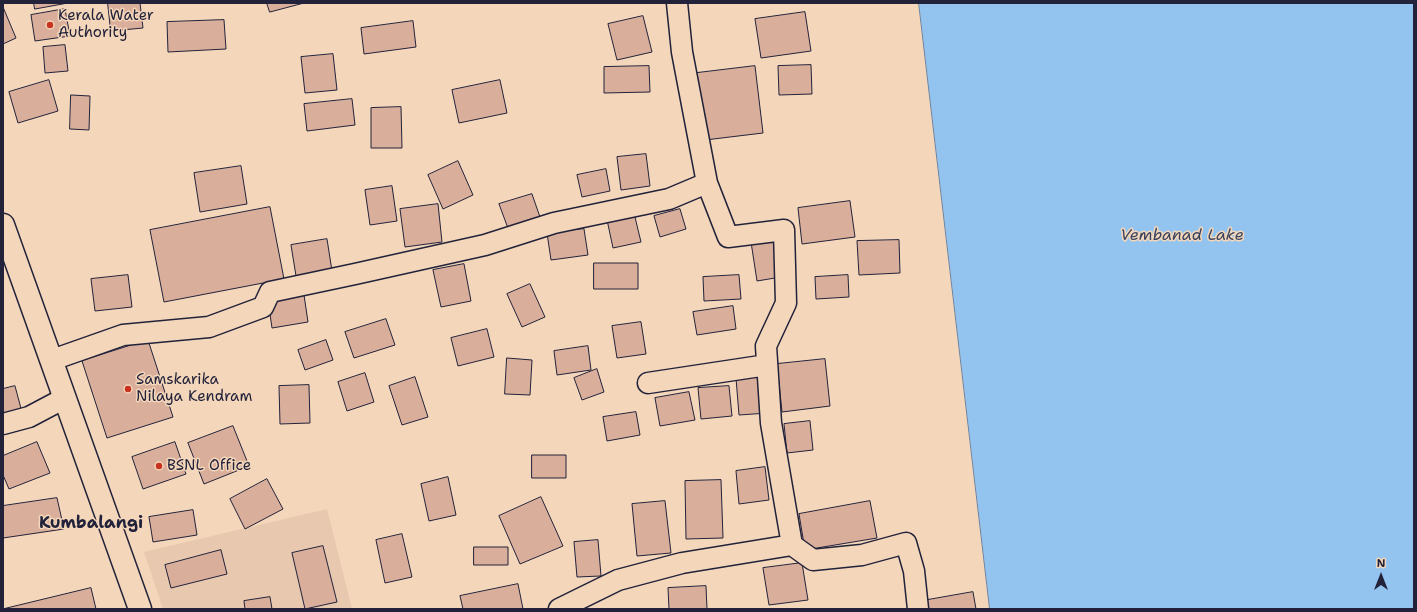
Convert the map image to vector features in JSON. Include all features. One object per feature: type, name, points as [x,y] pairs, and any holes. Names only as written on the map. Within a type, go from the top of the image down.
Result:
[{"type":"main road","points":[[3,225],[66,398],[140,609]]},
{"type":"street","points":[[678,3],[682,52],[707,182],[728,236],[784,230],[786,303],[766,346],[771,423],[792,545],[813,560],[862,555],[906,543],[914,571],[918,609]]},
{"type":"street","points":[[52,360],[123,335],[209,327],[263,307],[270,292],[485,245],[554,223],[669,198],[707,182]]},
{"type":"street","points":[[648,383],[767,365]]},
{"type":"street","points":[[3,424],[29,417],[66,398]]},
{"type":"street","points":[[559,609],[618,580],[682,563],[792,545]]},
{"type":"shaded area","points":[[327,509],[352,609],[163,609],[144,552]]},
{"type":"water","name":"Vembanad Lake","points":[[919,3],[1414,3],[1414,609],[990,609]]},
{"type":"building","points":[[34,3],[68,3],[35,9]]},
{"type":"building","points":[[108,3],[140,3],[143,28],[111,31]]},
{"type":"building","points":[[267,3],[304,3],[270,12]]},
{"type":"building","points":[[3,7],[16,38],[3,44]]},
{"type":"building","name":"Kerala Water Authority","points":[[65,9],[70,36],[35,41],[31,15]]},
{"type":"building","points":[[805,12],[811,51],[761,58],[755,19]]},
{"type":"building","points":[[643,16],[652,52],[617,60],[608,24]]},
{"type":"building","points":[[224,20],[226,49],[168,52],[167,22]]},
{"type":"building","points":[[413,21],[416,47],[364,54],[361,28]]},
{"type":"building","points":[[65,45],[68,71],[45,73],[43,47]]},
{"type":"building","points":[[333,54],[337,90],[305,93],[301,57]]},
{"type":"building","points":[[811,65],[812,94],[779,95],[778,66]]},
{"type":"building","points":[[649,66],[650,92],[604,93],[604,67]]},
{"type":"building","points":[[755,66],[763,133],[705,140],[697,73]]},
{"type":"building","points":[[49,80],[58,111],[18,123],[9,92]]},
{"type":"building","points":[[500,80],[507,113],[459,123],[452,90]]},
{"type":"building","points":[[71,95],[90,96],[89,130],[70,129]]},
{"type":"building","points":[[352,99],[355,125],[307,131],[304,104]]},
{"type":"building","points":[[401,107],[402,148],[371,148],[371,108]]},
{"type":"building","points":[[646,154],[650,186],[621,190],[617,157]]},
{"type":"building","points":[[458,161],[473,195],[443,209],[428,175]]},
{"type":"building","points":[[241,166],[247,204],[200,212],[194,173]]},
{"type":"building","points":[[606,169],[610,191],[582,197],[577,175]]},
{"type":"building","points":[[392,186],[397,221],[370,225],[365,190]]},
{"type":"building","points":[[532,194],[541,220],[509,231],[499,204]]},
{"type":"building","points":[[850,201],[855,237],[802,244],[798,208]]},
{"type":"building","points":[[438,204],[442,242],[405,247],[400,209]]},
{"type":"building","points":[[270,207],[284,279],[164,302],[150,230]]},
{"type":"building","points":[[633,209],[641,242],[613,248],[606,215]]},
{"type":"building","points":[[680,209],[686,229],[660,237],[654,216]]},
{"type":"building","points":[[584,229],[588,255],[551,260],[547,233]]},
{"type":"building","points":[[327,239],[332,271],[296,276],[291,245]]},
{"type":"building","points":[[776,239],[781,277],[757,281],[751,242]]},
{"type":"building","points":[[899,240],[900,273],[859,275],[857,241]]},
{"type":"building","points":[[594,263],[638,263],[638,289],[594,289]]},
{"type":"building","points":[[464,264],[471,301],[441,307],[433,270]]},
{"type":"building","points":[[128,275],[132,307],[95,311],[91,279]]},
{"type":"building","points":[[739,275],[741,299],[704,301],[703,277]]},
{"type":"building","points":[[848,275],[849,297],[816,299],[815,277]]},
{"type":"building","points":[[530,284],[545,317],[522,327],[507,294]]},
{"type":"building","points":[[304,295],[308,322],[272,328],[268,300]]},
{"type":"building","points":[[733,306],[736,329],[697,335],[693,312]]},
{"type":"building","points":[[386,319],[395,345],[354,358],[345,332]]},
{"type":"building","points":[[641,322],[646,354],[617,358],[612,326]]},
{"type":"building","points":[[487,329],[494,357],[458,366],[451,338]]},
{"type":"building","name":"Samskarika Nilaya Kendram","points":[[148,340],[173,417],[107,438],[82,361]]},
{"type":"building","points":[[326,340],[333,360],[305,370],[298,350]]},
{"type":"building","points":[[588,346],[591,370],[557,375],[554,351]]},
{"type":"building","points":[[507,358],[532,360],[530,395],[505,394]]},
{"type":"building","points":[[825,359],[830,406],[782,412],[777,364]]},
{"type":"building","points":[[597,369],[604,392],[582,400],[574,378]]},
{"type":"building","points":[[365,373],[374,402],[347,411],[338,382]]},
{"type":"building","points":[[765,376],[768,413],[739,415],[736,378]]},
{"type":"building","points":[[415,377],[428,417],[402,425],[389,386]]},
{"type":"building","points":[[309,385],[310,423],[280,424],[279,386]]},
{"type":"building","points":[[15,386],[23,416],[3,421],[3,389]]},
{"type":"building","points":[[729,386],[732,416],[701,419],[698,388]]},
{"type":"building","points":[[689,392],[695,420],[660,426],[655,398]]},
{"type":"building","points":[[636,412],[640,435],[607,441],[603,417]]},
{"type":"building","points":[[810,421],[813,450],[787,453],[784,424]]},
{"type":"building","points":[[233,426],[249,466],[204,484],[188,443]]},
{"type":"building","points":[[37,442],[50,473],[9,489],[3,475],[3,456]]},
{"type":"building","name":"BSNL Office","points":[[175,442],[186,474],[143,489],[132,457]]},
{"type":"building","points":[[532,455],[566,455],[566,478],[532,478]]},
{"type":"building","points":[[765,467],[769,500],[739,504],[736,471]]},
{"type":"building","points":[[448,477],[456,515],[429,521],[421,484]]},
{"type":"building","points":[[267,479],[283,509],[245,529],[230,499]]},
{"type":"building","points":[[721,480],[723,538],[686,539],[685,481]]},
{"type":"building","points":[[541,497],[563,546],[520,564],[499,516]]},
{"type":"building","points":[[57,498],[64,529],[3,538],[3,506]]},
{"type":"building","points":[[665,501],[671,553],[637,556],[632,504]]},
{"type":"building","points":[[870,501],[877,538],[805,550],[799,514]]},
{"type":"building","points":[[193,510],[197,535],[153,542],[149,517]]},
{"type":"building","points":[[402,534],[412,577],[385,583],[376,540]]},
{"type":"building","points":[[598,540],[601,576],[577,577],[574,542]]},
{"type":"building","points":[[323,546],[337,602],[305,609],[292,553]]},
{"type":"building","points":[[474,547],[508,547],[508,565],[474,565]]},
{"type":"building","points":[[221,550],[227,574],[171,588],[165,565]]},
{"type":"building","points":[[802,563],[808,600],[769,605],[763,568]]},
{"type":"building","points":[[518,584],[523,609],[463,609],[460,596]]},
{"type":"building","points":[[706,586],[707,609],[669,609],[668,588]]},
{"type":"building","points":[[91,588],[96,609],[3,609]]},
{"type":"building","points":[[973,592],[976,609],[923,609],[922,601]]},
{"type":"building","points":[[270,597],[272,609],[245,609],[244,601]]},
{"type":"place","name":"Kerala Water Authority","points":[[50,25]]},
{"type":"place","name":"Samskarika Nilaya Kendram","points":[[128,389]]},
{"type":"place","name":"BSNL Office","points":[[159,466]]},
{"type":"district","name":"Kumbalangi","points":[[91,524]]}]
